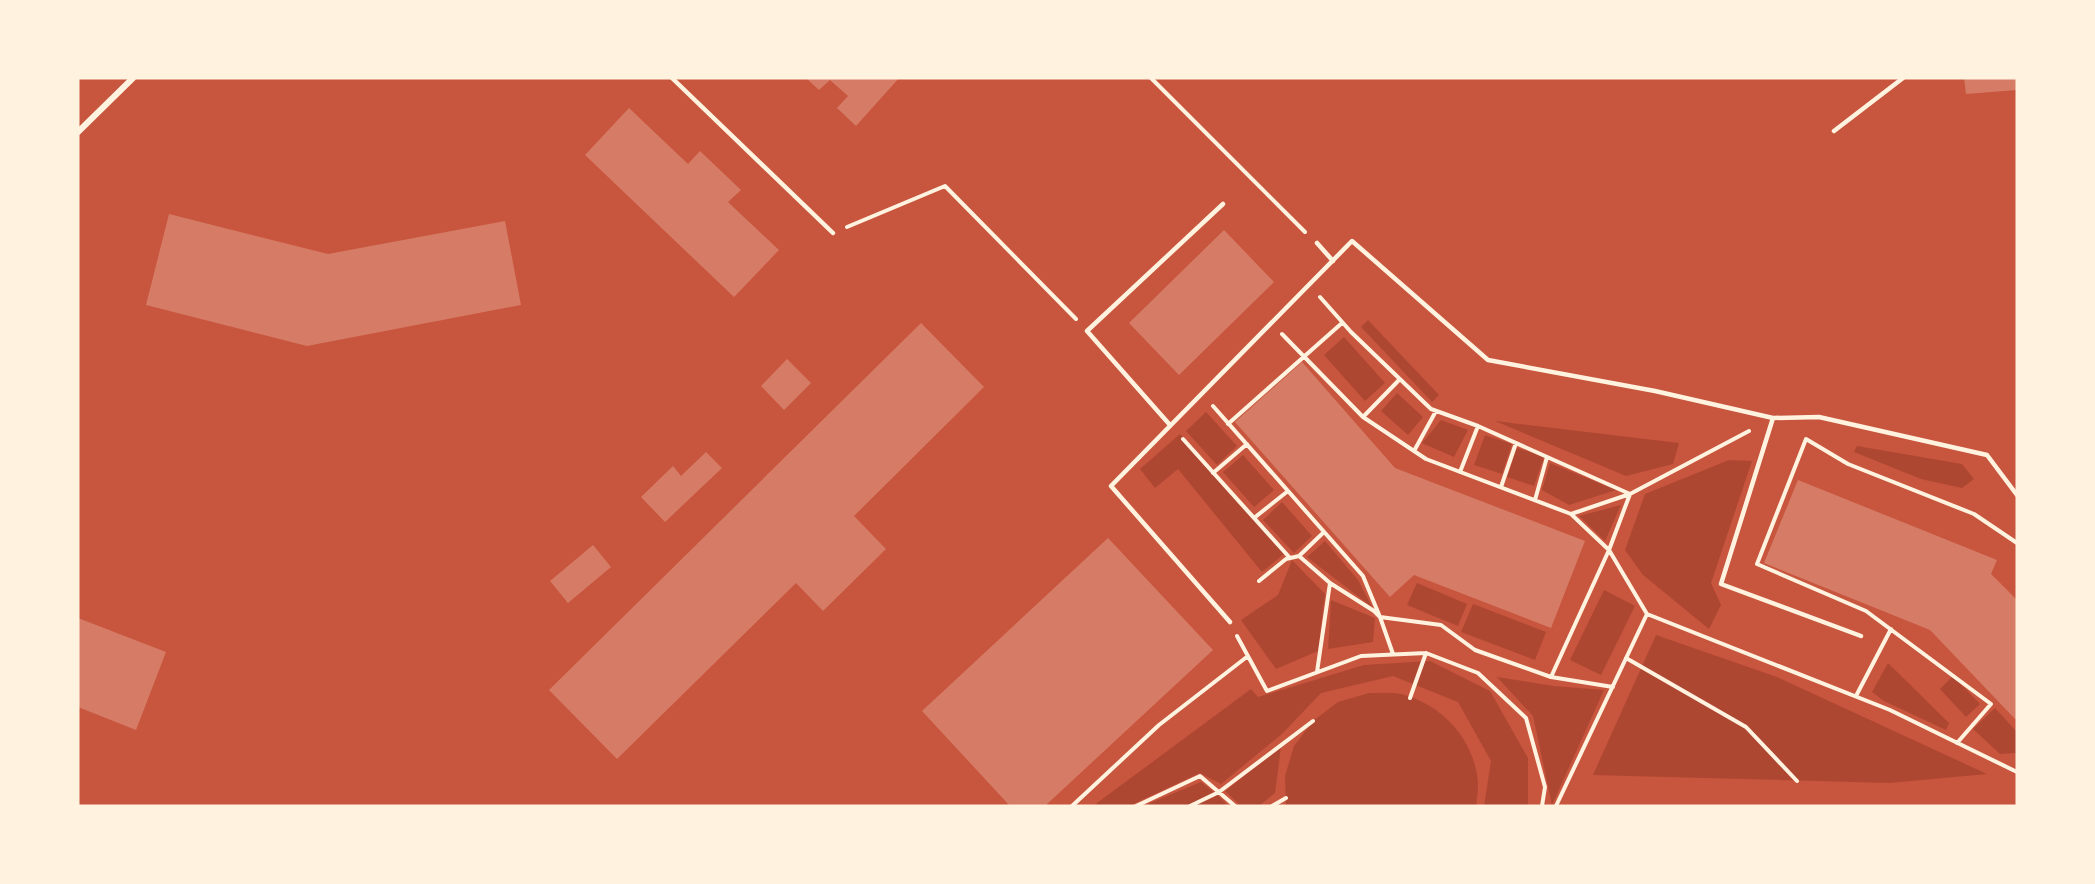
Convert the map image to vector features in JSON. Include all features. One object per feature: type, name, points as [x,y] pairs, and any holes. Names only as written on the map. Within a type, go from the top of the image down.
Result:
[{"type":"street","points":[[78,132],[133,78]]},
{"type":"lane","points":[[672,78],[833,232]]},
{"type":"lane","points":[[1834,131],[1903,78]]},
{"type":"lane","points":[[1170,425],[1087,331],[1222,204]]},
{"type":"lane","points":[[1230,622],[1111,486],[1352,241],[1488,360],[1655,391],[1773,418],[1819,417],[1987,455],[2017,495]]},
{"type":"lane","points":[[1317,243],[1333,261]]},
{"type":"lane","points":[[1773,418],[1722,584],[1861,636]]},
{"type":"path","points":[[1151,78],[1317,243]]},
{"type":"path","points":[[833,232],[945,186],[1087,331]]},
{"type":"path","points":[[1310,284],[1342,323],[1431,409],[1478,426],[1630,494]]},
{"type":"path","points":[[1271,323],[1363,417],[1426,459],[1571,514],[1609,550],[1647,614],[1890,710],[2017,772]]},
{"type":"path","points":[[1228,424],[1342,323]]},
{"type":"path","points":[[1363,417],[1400,380]]},
{"type":"path","points":[[1202,394],[1363,576],[1393,654]]},
{"type":"path","points":[[1414,451],[1436,411]]},
{"type":"path","points":[[1571,514],[1630,494],[1773,418]]},
{"type":"path","points":[[1170,425],[1290,558]]},
{"type":"path","points":[[1460,472],[1478,426]]},
{"type":"path","points":[[1957,743],[1991,704],[1866,611],[1757,564],[1806,440],[1848,464],[1974,514],[2017,543]]},
{"type":"path","points":[[1501,487],[1516,443]]},
{"type":"path","points":[[1213,472],[1247,444]]},
{"type":"path","points":[[1535,500],[1547,457]]},
{"type":"path","points":[[1254,518],[1288,491]]},
{"type":"path","points":[[1551,677],[1609,550],[1630,494]]},
{"type":"path","points":[[1259,581],[1286,559],[1299,556],[1324,532]]},
{"type":"path","points":[[1299,556],[1330,583],[1380,617],[1441,624],[1475,650],[1551,677],[1613,687]]},
{"type":"path","points":[[1317,672],[1330,583]]},
{"type":"path","points":[[1556,806],[1647,614]]},
{"type":"path","points":[[1230,622],[1267,691],[1361,656],[1426,653],[1478,673],[1526,718],[1545,787],[1542,806]]},
{"type":"path","points":[[1856,696],[1891,629]]},
{"type":"path","points":[[1410,698],[1426,653]]},
{"type":"path","points":[[1072,806],[1159,725],[1248,656]]},
{"type":"path","points":[[1626,658],[1746,727],[1797,781]]},
{"type":"path","points":[[1190,806],[1219,792],[1313,721]]},
{"type":"path","points":[[1136,806],[1200,776],[1235,806]]},
{"type":"path","points":[[1272,806],[1286,798]]},
{"type":"shaded area","points":[[1368,320],[1439,395],[1432,402],[1361,327]]},
{"type":"shaded area","points":[[1344,337],[1385,383],[1365,401],[1324,355]]},
{"type":"shaded area","points":[[1397,393],[1423,417],[1408,435],[1381,411]]},
{"type":"shaded area","points":[[1206,412],[1237,446],[1217,465],[1186,431]]},
{"type":"shaded area","points":[[1441,420],[1468,430],[1454,457],[1422,443]]},
{"type":"shaded area","points":[[1495,421],[1679,443],[1673,464],[1626,476]]},
{"type":"shaded area","points":[[1180,434],[1285,553],[1262,572],[1178,469],[1155,488],[1140,469]]},
{"type":"shaded area","points":[[1485,435],[1512,444],[1502,474],[1474,465]]},
{"type":"shaded area","points":[[1857,446],[1962,464],[1974,479],[1962,488],[1921,479],[1854,452]]},
{"type":"shaded area","points":[[1517,448],[1544,457],[1534,486],[1507,477]]},
{"type":"shaded area","points":[[1243,455],[1274,490],[1254,507],[1223,472]]},
{"type":"shaded area","points":[[1729,460],[1752,461],[1711,583],[1721,605],[1709,629],[1643,575],[1625,550],[1645,494]]},
{"type":"shaded area","points":[[1550,463],[1616,490],[1569,505],[1542,490]]},
{"type":"shaded area","points":[[1282,502],[1312,536],[1294,553],[1263,520]]},
{"type":"shaded area","points":[[1621,505],[1605,541],[1579,516]]},
{"type":"shaded area","points":[[1325,541],[1358,580],[1372,607],[1307,557]]},
{"type":"shaded area","points":[[1292,560],[1325,594],[1318,651],[1276,669],[1241,620],[1278,595]]},
{"type":"shaded area","points":[[1417,583],[1467,604],[1458,626],[1407,605]]},
{"type":"shaded area","points":[[1604,590],[1635,606],[1601,675],[1570,660]]},
{"type":"shaded area","points":[[1331,600],[1375,618],[1373,642],[1328,649]]},
{"type":"shaded area","points":[[1473,604],[1546,632],[1535,660],[1461,632]]},
{"type":"shaded area","points":[[1656,635],[1777,677],[1987,774],[1889,783],[1593,775]]},
{"type":"shaded area","points":[[1430,661],[1490,691],[1528,758],[1528,806],[1484,806],[1491,761],[1458,702],[1393,676],[1321,693],[1283,733],[1221,784],[1200,773],[1129,806],[1093,806],[1251,689],[1258,697],[1364,665]]},
{"type":"shaded area","points":[[1888,663],[1949,723],[1946,730],[1884,701],[1872,692]]},
{"type":"shaded area","points":[[1953,676],[1980,704],[1966,717],[1940,689]]},
{"type":"shaded area","points":[[1497,677],[1554,686],[1604,690],[1552,805],[1533,716]]},
{"type":"shaded area","points":[[1369,693],[1397,693],[1416,699],[1443,715],[1454,726],[1470,752],[1476,767],[1478,783],[1476,806],[1286,806],[1285,776],[1294,746],[1313,721],[1338,702]]},
{"type":"shaded area","points":[[1995,708],[2017,732],[2017,753],[2000,754],[1973,729]]},
{"type":"shaded area","points":[[1281,747],[1275,793],[1259,806],[1241,806],[1225,791]]},
{"type":"shaded area","points":[[1201,782],[1228,806],[1143,806]]},
{"type":"building","points":[[806,78],[899,78],[856,126],[837,108],[848,96],[830,80],[819,90]]},
{"type":"building","points":[[1964,78],[2017,78],[2017,90],[1966,94]]},
{"type":"building","points":[[629,108],[688,164],[700,151],[741,190],[728,202],[779,250],[734,297],[585,155]]},
{"type":"building","points":[[169,214],[328,254],[505,221],[521,305],[307,346],[146,305]]},
{"type":"building","points":[[1224,230],[1274,282],[1179,375],[1129,323]]},
{"type":"building","points":[[921,323],[984,387],[854,516],[886,549],[823,611],[796,583],[617,759],[549,690]]},
{"type":"building","points":[[787,359],[811,383],[784,410],[761,386]]},
{"type":"building","points":[[1302,362],[1395,468],[1585,541],[1551,628],[1414,575],[1390,597],[1235,422]]},
{"type":"building","points":[[706,452],[722,468],[665,522],[641,497],[673,466],[681,476]]},
{"type":"building","points":[[1798,480],[1997,560],[1991,574],[2017,600],[2017,721],[1930,630],[1764,563]]},
{"type":"building","points":[[1108,538],[1213,650],[1045,806],[1010,806],[922,711]]},
{"type":"building","points":[[593,545],[611,567],[568,603],[550,581]]},
{"type":"building","points":[[78,618],[166,652],[136,730],[78,707]]}]
